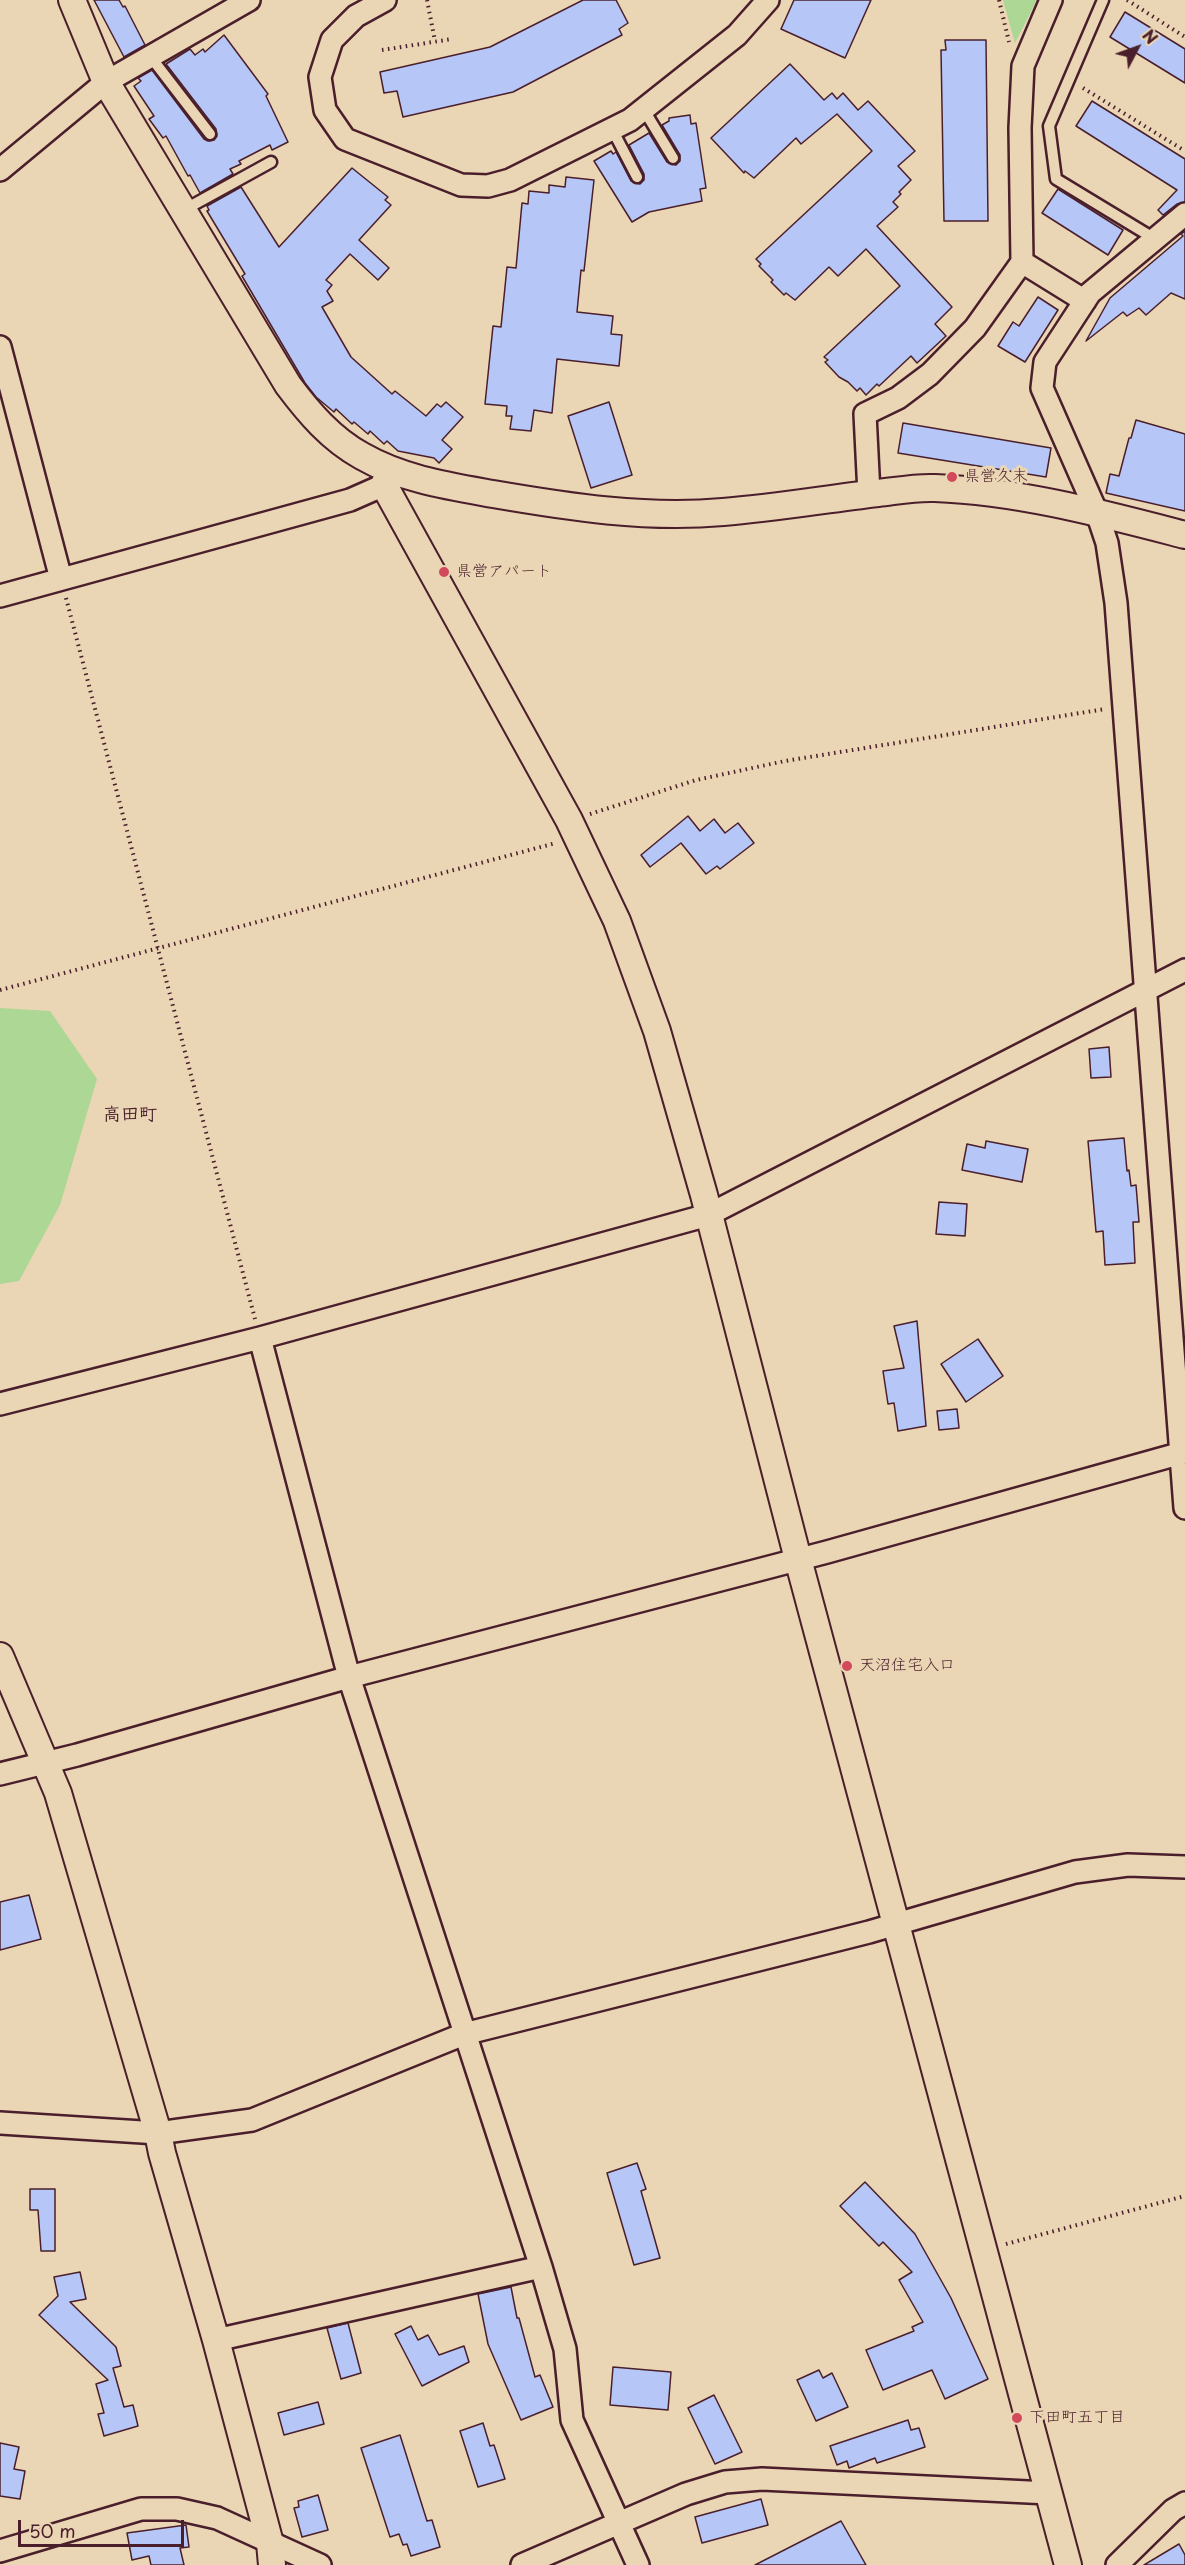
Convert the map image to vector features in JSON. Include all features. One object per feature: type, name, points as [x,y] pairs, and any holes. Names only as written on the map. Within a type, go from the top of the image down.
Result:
[{"type":"street","points":[[72,0],[106,82],[288,385],[309,412],[333,436],[361,455],[387,478],[573,828],[617,921],[657,1031],[708,1215],[1068,2565]]},
{"type":"street","points":[[0,170],[106,82],[249,0]]},
{"type":"street","points":[[385,0],[356,16],[332,40],[320,77],[325,110],[345,139],[461,185],[488,186],[510,180],[612,129],[644,110],[737,35],[768,0]]},
{"type":"street","points":[[869,494],[865,414],[898,398],[930,374],[975,328],[1022,262],[1020,128],[1023,66],[1051,0]]},
{"type":"street","points":[[1185,214],[1090,293],[1046,362],[1042,388],[1097,513],[1107,543],[1116,603],[1183,1453],[1185,1508]]},
{"type":"street","points":[[1022,262],[1085,301]]},
{"type":"street","points":[[0,347],[61,579]]},
{"type":"street","points":[[0,596],[350,500],[387,478],[595,510],[657,514],[722,512],[932,487],[981,492],[1097,513],[1185,535]]},
{"type":"street","points":[[0,1404],[260,1338],[708,1215],[1185,970]]},
{"type":"street","points":[[260,1338],[349,1677],[541,2267],[564,2349],[572,2420],[638,2565]]},
{"type":"street","points":[[0,1774],[45,1761],[77,1755],[349,1677],[798,1559],[1183,1453]]},
{"type":"street","points":[[0,1656],[58,1793],[216,2340],[271,2554]]},
{"type":"street","points":[[0,2123],[158,2133],[252,2120],[465,2034],[897,1924],[1076,1872],[1128,1865],[1185,1867]]},
{"type":"street","points":[[216,2340],[541,2267]]},
{"type":"street","points":[[522,2565],[686,2494],[725,2482],[762,2479],[1049,2493]]},
{"type":"street","points":[[1117,2565],[1173,2510],[1185,2503]]},
{"type":"street","points":[[0,2551],[141,2509],[177,2509],[217,2518],[271,2554],[320,2565]]},
{"type":"street","points":[[1141,2541],[1141,2565]]},
{"type":"lane","points":[[1103,0],[1048,126],[1056,179],[1155,239]]},
{"type":"lane","points":[[150,56],[210,134]]},
{"type":"lane","points":[[644,110],[673,158]]},
{"type":"lane","points":[[612,129],[637,177]]},
{"type":"lane","points":[[182,211],[271,162]]},
{"type":"path","points":[[427,0],[435,41]]},
{"type":"path","points":[[999,0],[1011,47],[1023,66]]},
{"type":"path","points":[[1127,0],[1185,37]]},
{"type":"path","points":[[382,50],[452,39]]},
{"type":"path","points":[[1070,79],[1185,151]]},
{"type":"path","points":[[61,579],[260,1338]]},
{"type":"path","points":[[0,990],[548,846],[573,828],[696,780],[785,761],[1124,706]]},
{"type":"path","points":[[985,2250],[1185,2196]]},
{"type":"green space","points":[[1003,0],[1037,0],[1015,43]]},
{"type":"green space","points":[[0,1008],[50,1011],[97,1079],[60,1205],[19,1281],[0,1284]]},
{"type":"building","points":[[94,0],[119,0],[123,7],[125,6],[145,45],[124,57]]},
{"type":"building","points":[[583,0],[616,0],[628,23],[619,29],[622,35],[513,92],[403,117],[397,91],[384,93],[380,72],[490,47]]},
{"type":"building","points":[[794,0],[871,0],[845,58],[781,29]]},
{"type":"building","points":[[1125,12],[1185,49],[1185,83],[1110,37]]},
{"type":"building","points":[[224,35],[268,94],[266,96],[288,142],[272,150],[270,145],[239,161],[241,164],[230,169],[233,174],[200,193],[166,136],[163,138],[149,119],[154,116],[134,86],[141,81],[138,78],[152,70],[204,139],[214,140],[217,136],[216,129],[166,64],[190,49],[195,55],[203,49],[205,52]]},
{"type":"building","points":[[945,40],[986,40],[988,221],[944,221],[941,50],[946,50]]},
{"type":"building","points":[[790,64],[824,100],[832,93],[837,99],[843,93],[858,110],[868,101],[915,151],[898,166],[911,180],[893,202],[898,207],[877,226],[952,307],[935,324],[946,336],[917,363],[911,356],[866,395],[860,388],[857,391],[839,377],[825,362],[828,360],[824,357],[900,286],[866,249],[838,276],[829,267],[795,300],[786,293],[784,295],[771,282],[773,280],[759,266],[761,264],[756,259],[872,151],[837,114],[801,144],[796,138],[754,178],[745,171],[744,173],[711,138]]},
{"type":"building","points":[[1092,101],[1185,159],[1185,202],[1177,204],[1163,215],[1158,210],[1177,190],[1076,126]]},
{"type":"building","points":[[690,115],[691,124],[696,123],[706,188],[700,189],[702,201],[649,212],[632,222],[594,161],[611,151],[613,154],[616,152],[631,181],[640,184],[644,180],[644,174],[629,145],[649,133],[667,162],[676,165],[680,161],[680,155],[662,125],[669,121],[669,118]]},
{"type":"building","points":[[352,168],[388,197],[385,200],[391,205],[359,240],[389,268],[378,280],[350,254],[326,280],[332,285],[327,291],[333,301],[322,307],[351,357],[392,394],[395,391],[426,416],[437,404],[441,407],[446,402],[463,417],[442,440],[452,449],[439,463],[434,458],[398,451],[387,441],[384,444],[370,431],[368,434],[354,422],[352,424],[336,409],[334,412],[316,397],[305,383],[242,276],[245,274],[207,211],[209,210],[207,206],[241,187],[279,247]]},
{"type":"building","points":[[566,177],[594,180],[577,312],[613,316],[611,334],[622,335],[619,366],[557,359],[552,413],[534,410],[531,431],[510,429],[512,416],[506,416],[507,406],[485,404],[493,326],[501,327],[507,267],[516,268],[522,203],[528,204],[529,191],[549,193],[549,185],[565,187]]},
{"type":"building","points":[[1058,189],[1123,230],[1108,255],[1042,213]]},
{"type":"building","points":[[1185,231],[1185,299],[1171,293],[1146,315],[1139,308],[1127,316],[1123,312],[1086,341],[1110,298],[1183,236],[1181,234]]},
{"type":"building","points":[[1038,297],[1058,310],[1025,362],[998,346],[1013,322],[1019,326]]},
{"type":"building","points":[[609,402],[632,475],[591,488],[568,416]]},
{"type":"building","points":[[1136,420],[1185,434],[1185,511],[1106,493],[1110,474],[1119,476]]},
{"type":"building","points":[[903,423],[1051,448],[1046,477],[898,453]]},
{"type":"building","points":[[688,816],[700,831],[714,819],[725,833],[738,823],[754,843],[720,869],[717,866],[706,874],[681,843],[650,867],[641,855]]},
{"type":"building","points":[[1109,1047],[1111,1077],[1091,1078],[1089,1049]]},
{"type":"building","points":[[1124,1138],[1127,1171],[1129,1170],[1131,1186],[1136,1185],[1139,1222],[1133,1222],[1135,1263],[1105,1265],[1103,1231],[1096,1232],[1088,1141]]},
{"type":"building","points":[[986,1141],[1028,1149],[1022,1182],[962,1170],[967,1144],[985,1148]]},
{"type":"building","points":[[939,1202],[967,1204],[965,1236],[936,1234]]},
{"type":"building","points":[[917,1321],[926,1426],[898,1431],[894,1403],[888,1404],[883,1371],[904,1368],[894,1326]]},
{"type":"building","points":[[978,1339],[1003,1376],[966,1402],[941,1364]]},
{"type":"building","points":[[957,1409],[959,1428],[939,1430],[937,1411]]},
{"type":"building","points":[[29,1895],[41,1939],[0,1950],[0,1902]]},
{"type":"building","points":[[637,2163],[646,2189],[641,2191],[660,2258],[634,2265],[607,2173]]},
{"type":"building","points":[[865,2182],[915,2234],[951,2298],[988,2379],[945,2399],[932,2370],[883,2390],[866,2350],[914,2331],[912,2327],[923,2322],[899,2280],[912,2272],[883,2242],[879,2246],[840,2206]]},
{"type":"building","points":[[30,2189],[55,2189],[55,2251],[41,2251],[38,2210],[30,2210]]},
{"type":"building","points":[[80,2272],[86,2299],[70,2302],[116,2347],[121,2366],[113,2368],[124,2407],[133,2405],[138,2426],[104,2436],[98,2414],[104,2413],[96,2384],[108,2380],[39,2315],[58,2296],[54,2277]]},
{"type":"building","points":[[511,2287],[517,2318],[519,2318],[535,2377],[540,2375],[553,2407],[521,2420],[488,2344],[478,2294]]},
{"type":"building","points":[[348,2323],[361,2373],[341,2379],[327,2328]]},
{"type":"building","points":[[411,2326],[418,2340],[428,2335],[439,2355],[464,2346],[469,2362],[422,2386],[395,2334]]},
{"type":"building","points":[[613,2367],[671,2372],[668,2410],[610,2405]]},
{"type":"building","points":[[819,2370],[823,2378],[832,2373],[848,2407],[816,2421],[797,2380]]},
{"type":"building","points":[[714,2395],[742,2452],[715,2464],[688,2408]]},
{"type":"building","points":[[318,2402],[324,2424],[284,2435],[278,2413]]},
{"type":"building","points":[[908,2420],[911,2430],[919,2428],[925,2447],[877,2463],[875,2458],[849,2468],[847,2461],[837,2465],[830,2446]]},
{"type":"building","points":[[483,2423],[490,2446],[494,2445],[505,2479],[478,2487],[460,2431]]},
{"type":"building","points":[[400,2435],[427,2521],[432,2520],[440,2547],[411,2556],[407,2544],[403,2545],[399,2534],[390,2537],[361,2448]]},
{"type":"building","points":[[0,2443],[19,2447],[14,2469],[25,2471],[20,2499],[0,2496]]},
{"type":"building","points":[[318,2495],[328,2530],[302,2537],[294,2508],[299,2507],[298,2501]]},
{"type":"building","points":[[761,2499],[768,2525],[702,2543],[695,2517]]},
{"type":"building","points":[[841,2521],[866,2565],[755,2565]]},
{"type":"building","points":[[186,2525],[189,2547],[180,2548],[184,2565],[151,2565],[149,2556],[132,2560],[127,2533]]},
{"type":"building","points":[[1179,2544],[1185,2555],[1185,2565],[1144,2565]]},
{"type":"place","name":"県営久末","points":[[952,477]]},
{"type":"place","name":"県営アパート","points":[[444,572]]},
{"type":"place","name":"天沼住宅入口","points":[[847,1666]]},
{"type":"place","name":"下田町五丁目","points":[[1017,2418]]},
{"type":"district","name":"高田町","points":[[130,1115]]}]
